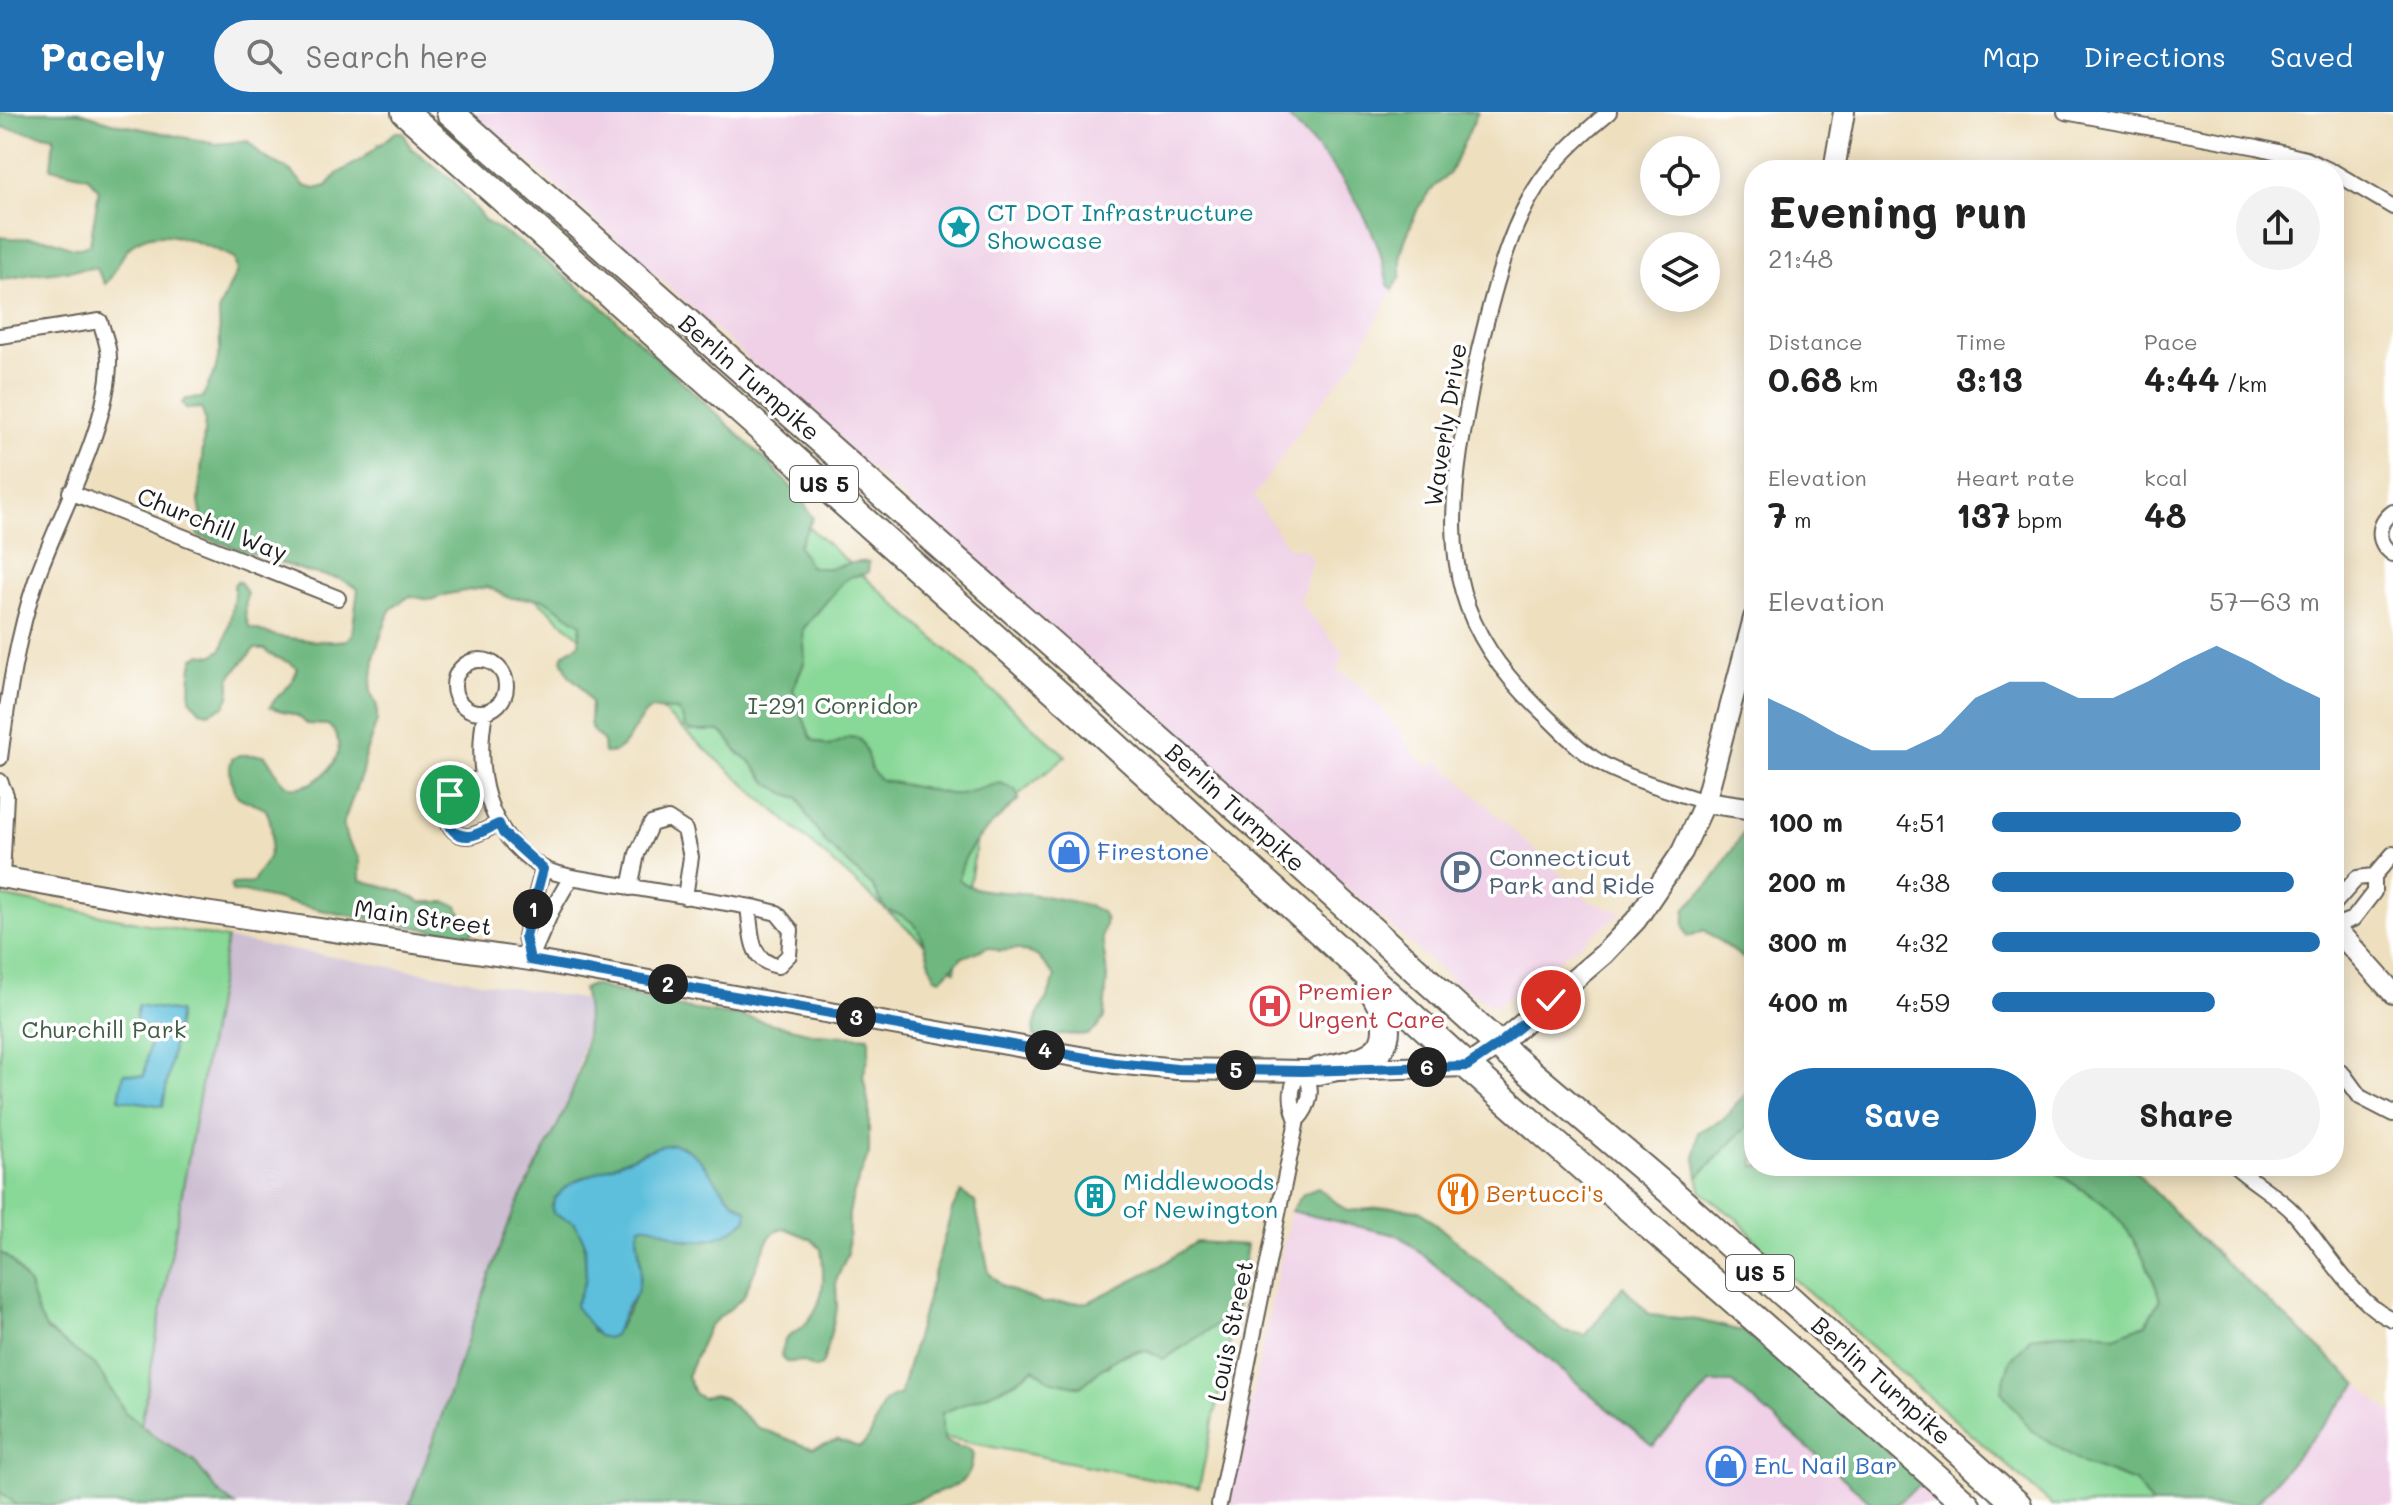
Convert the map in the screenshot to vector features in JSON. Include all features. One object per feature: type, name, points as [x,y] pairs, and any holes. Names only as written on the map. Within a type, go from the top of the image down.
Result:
[{"type":"highway","name":"Berlin Turnpike","points":[[405,112],[1072,706],[1467,1066],[1967,1505]]},
{"type":"highway","name":"Berlin Turnpike","points":[[450,112],[1498,1045],[1670,1191],[2018,1505]]},
{"type":"highway","points":[[575,262],[594,242]]},
{"type":"highway","points":[[1069,660],[1067,681],[1072,706]]},
{"type":"highway","points":[[1311,1071],[1372,1055],[1385,1037],[1385,1011],[1352,961]]},
{"type":"main road","points":[[1836,160],[1844,112]]},
{"type":"main road","points":[[1467,1066],[1498,1045],[1604,954],[1636,920],[1682,852],[1705,802],[1744,656]]},
{"type":"main road","points":[[1705,802],[1744,808]]},
{"type":"main road","name":"Main Street","points":[[1,877],[177,908],[530,960],[1114,1063],[1177,1069],[1311,1071],[1467,1066]]},
{"type":"main road","points":[[2344,937],[2393,993]]},
{"type":"street","name":"Waverly Drive","points":[[1609,112],[1581,135],[1547,173],[1525,210],[1509,248],[1470,385],[1455,488],[1453,535],[1457,573],[1469,611],[1499,667],[1575,744],[1611,768],[1705,802]]},
{"type":"street","points":[[2065,112],[2257,147],[2308,160]]},
{"type":"street","points":[[2344,178],[2393,207]]},
{"type":"street","points":[[0,336],[100,321],[108,347],[109,365],[90,445],[37,578],[24,623],[5,715],[0,758]]},
{"type":"street","name":"Churchill Way","points":[[70,492],[338,598]]},
{"type":"street","points":[[2393,512],[2384,519],[2380,536],[2383,545],[2393,554]]},
{"type":"street","points":[[485,712],[481,736],[482,778],[503,833],[543,869],[630,888],[748,907]]},
{"type":"street","points":[[482,778],[458,786],[450,795],[445,814],[450,826],[468,836],[499,824]]},
{"type":"street","points":[[0,781],[6,795],[1,877]]},
{"type":"street","points":[[630,888],[637,854],[651,824],[668,819],[685,830],[691,857],[685,897]]},
{"type":"street","points":[[2344,922],[2353,919],[2374,892],[2374,876],[2393,854]]},
{"type":"street","points":[[530,960],[525,936],[543,869]]},
{"type":"street","points":[[2344,893],[2357,878],[2374,876]]},
{"type":"street","points":[[530,960],[552,910],[571,877]]},
{"type":"street","name":"Louis Street","points":[[1219,1505],[1297,1120],[1305,1112],[1311,1071]]},
{"type":"street","points":[[2344,1075],[2360,1097],[2393,1114]]},
{"type":"street","points":[[2246,1176],[2291,1209],[2344,1277],[2373,1306],[2393,1320]]},
{"type":"shaded area","points":[[473,112],[1283,112],[1327,157],[1352,193],[1374,237],[1389,287],[1393,289],[1355,361],[1311,415],[1254,497],[1289,549],[1303,548],[1312,559],[1300,603],[1344,653],[1338,671],[1361,686],[1398,728],[1416,756],[1431,767],[1437,759],[1590,902],[1622,913],[1495,1007],[1453,981],[832,435]]},
{"type":"shaded area","points":[[227,939],[587,1000],[588,1021],[573,1090],[508,1225],[409,1505],[235,1505],[217,1491],[193,1460],[141,1425]]},
{"type":"shaded area","points":[[1291,1211],[1400,1236],[1653,1446],[1711,1383],[1733,1383],[1874,1505],[1229,1505]]},
{"type":"shaded area","points":[[2358,1384],[2393,1415],[2393,1505],[2255,1505]]},
{"type":"shaded area","points":[[1921,1484],[1946,1505],[1895,1505]]},
{"type":"green space","points":[[0,112],[79,112],[119,124],[216,144],[248,141],[262,156],[291,171],[305,186],[315,189],[327,186],[337,174],[396,132],[403,132],[411,148],[453,180],[485,221],[529,248],[595,300],[770,464],[802,499],[813,518],[798,546],[810,566],[825,568],[869,562],[868,573],[843,582],[803,629],[805,661],[793,689],[810,736],[829,746],[849,737],[858,738],[870,766],[882,780],[950,794],[1000,783],[1015,789],[1019,799],[974,844],[959,879],[973,888],[1058,899],[1103,913],[1106,920],[1102,937],[1107,975],[1104,1018],[1096,1029],[1087,1035],[1062,1034],[1042,1039],[1034,1036],[1036,1021],[1055,976],[1037,956],[1017,949],[1000,951],[988,947],[961,958],[941,979],[935,977],[916,927],[900,914],[886,910],[873,887],[826,843],[799,798],[767,782],[719,731],[691,731],[685,727],[681,714],[676,710],[651,709],[620,749],[604,753],[603,741],[592,730],[591,703],[580,685],[569,676],[562,659],[564,654],[579,644],[581,624],[543,599],[509,598],[488,587],[430,600],[410,596],[390,610],[375,653],[370,692],[377,706],[377,721],[343,824],[347,840],[360,858],[360,880],[401,891],[421,902],[446,902],[457,906],[473,927],[472,934],[454,934],[232,892],[231,884],[253,883],[269,855],[272,838],[266,810],[235,793],[230,771],[232,759],[239,755],[264,755],[287,785],[307,785],[318,779],[335,760],[337,736],[328,725],[307,724],[298,716],[270,707],[289,686],[297,668],[272,656],[265,649],[254,649],[230,677],[230,693],[225,706],[208,713],[200,711],[190,699],[194,658],[202,654],[212,656],[222,649],[237,581],[247,593],[245,606],[250,628],[314,641],[347,640],[352,634],[358,589],[340,579],[308,572],[197,535],[202,519],[199,501],[205,419],[201,408],[187,409],[182,403],[186,399],[202,398],[215,371],[220,349],[219,309],[237,271],[234,258],[195,241],[166,235],[152,236],[129,248],[105,284],[94,268],[0,280],[0,237],[46,239],[73,248],[90,244],[99,190],[88,177],[51,168],[54,137],[0,127]]},
{"type":"green space","points":[[1283,112],[1478,112],[1450,173],[1418,208],[1401,254],[1401,276],[1393,289],[1388,285],[1371,229],[1351,192],[1326,158]]},
{"type":"green space","name":"I-291 Corridor","points":[[378,144],[1066,756],[979,827],[955,971],[246,341],[359,206]]},
{"type":"green space","points":[[1744,832],[1744,959],[1704,930],[1688,937],[1684,927],[1686,908],[1714,879]]},
{"type":"green space","name":"Churchill Park","points":[[0,896],[227,939],[141,1425],[193,1460],[217,1491],[235,1505],[0,1505]]},
{"type":"green space","points":[[592,985],[682,1008],[745,1017],[815,1034],[869,1037],[869,1056],[863,1076],[869,1106],[869,1153],[849,1213],[848,1253],[836,1281],[837,1309],[823,1363],[814,1368],[802,1361],[786,1362],[781,1356],[785,1339],[801,1328],[815,1310],[823,1281],[821,1249],[811,1239],[784,1228],[775,1231],[769,1238],[743,1298],[709,1326],[687,1376],[694,1393],[702,1398],[714,1395],[724,1398],[757,1427],[813,1448],[838,1440],[859,1447],[866,1441],[885,1402],[900,1395],[952,1210],[961,1192],[975,1202],[989,1273],[1003,1287],[1042,1303],[1089,1302],[1158,1267],[1196,1242],[1247,1245],[1236,1312],[1164,1359],[1146,1351],[1128,1353],[1111,1362],[1080,1387],[1049,1380],[1034,1368],[1010,1385],[942,1413],[945,1441],[967,1447],[973,1453],[969,1473],[952,1487],[899,1505],[409,1505],[507,1228],[576,1082],[584,1051],[587,1020],[583,989]],"holes":[[[682,1146],[729,1196],[747,1210],[747,1219],[726,1234],[699,1241],[640,1226],[637,1239],[641,1272],[632,1302],[612,1336],[592,1332],[590,1324],[575,1306],[586,1279],[584,1241],[574,1222],[553,1213],[555,1198],[576,1181],[649,1150]]]},
{"type":"green space","points":[[1744,1096],[1744,1129],[1698,1177],[1695,1157],[1698,1132],[1724,1119]]},
{"type":"green space","points":[[1744,1129],[1744,1176],[2061,1176],[2096,1198],[2130,1233],[2160,1299],[2146,1324],[2115,1337],[2087,1329],[2085,1464],[2135,1482],[2152,1505],[2052,1505],[1778,1265],[1738,1220],[1702,1192],[1698,1177]]},
{"type":"green space","points":[[2061,1176],[2140,1176],[2197,1236],[2358,1384],[2255,1505],[2152,1505],[2135,1482],[2085,1464],[2031,1430],[2001,1391],[2010,1361],[2031,1337],[2087,1329],[2115,1336],[2146,1324],[2160,1299],[2129,1233],[2101,1202]]},
{"type":"green space","points":[[1318,1188],[1347,1211],[1394,1207],[1420,1211],[1564,1331],[1586,1335],[1623,1286],[1650,1315],[1698,1320],[1745,1332],[1907,1468],[1921,1484],[1895,1505],[1874,1505],[1733,1383],[1711,1383],[1653,1446],[1400,1236],[1291,1211],[1303,1194]]},
{"type":"green space","points":[[0,1252],[12,1261],[29,1285],[38,1314],[47,1330],[96,1366],[125,1412],[156,1437],[193,1460],[217,1491],[235,1505],[17,1505],[0,1492]]},
{"type":"green space","points":[[1236,1312],[1199,1488],[942,1437],[942,1413],[1010,1385],[1035,1368],[1108,1367],[1114,1358],[1145,1351],[1165,1359]]},
{"type":"water","points":[[138,1005],[179,1012],[163,1106],[119,1099],[124,1073],[144,1076],[152,1028],[135,1025]]},
{"type":"water","points":[[673,1144],[685,1148],[704,1164],[727,1195],[747,1210],[747,1219],[726,1234],[699,1241],[640,1226],[637,1237],[641,1268],[637,1293],[614,1335],[607,1338],[598,1336],[575,1306],[586,1279],[585,1243],[575,1223],[553,1213],[554,1203],[563,1190],[576,1181],[657,1147]]},
{"type":"place","name":"CT DOT Infrastructure Showcase","points":[[959,227]]},
{"type":"place","name":"Firestone","points":[[1069,852]]},
{"type":"place","name":"Connecticut Park and Ride","points":[[1461,872]]},
{"type":"place","name":"Premier Urgent Care","points":[[1270,1006]]},
{"type":"place","name":"Bertucci's","points":[[1458,1194]]},
{"type":"place","name":"Middlewoods of Newington","points":[[1095,1196]]},
{"type":"place","name":"EnL Nail Bar","points":[[1726,1466]]},
{"type":"route","points":[[450,795],[445,814],[450,826],[458,833],[468,836],[499,824],[503,833],[543,869],[525,936],[530,960],[1114,1063],[1177,1069],[1303,1071],[1467,1066],[1498,1045],[1551,1000]]}]
